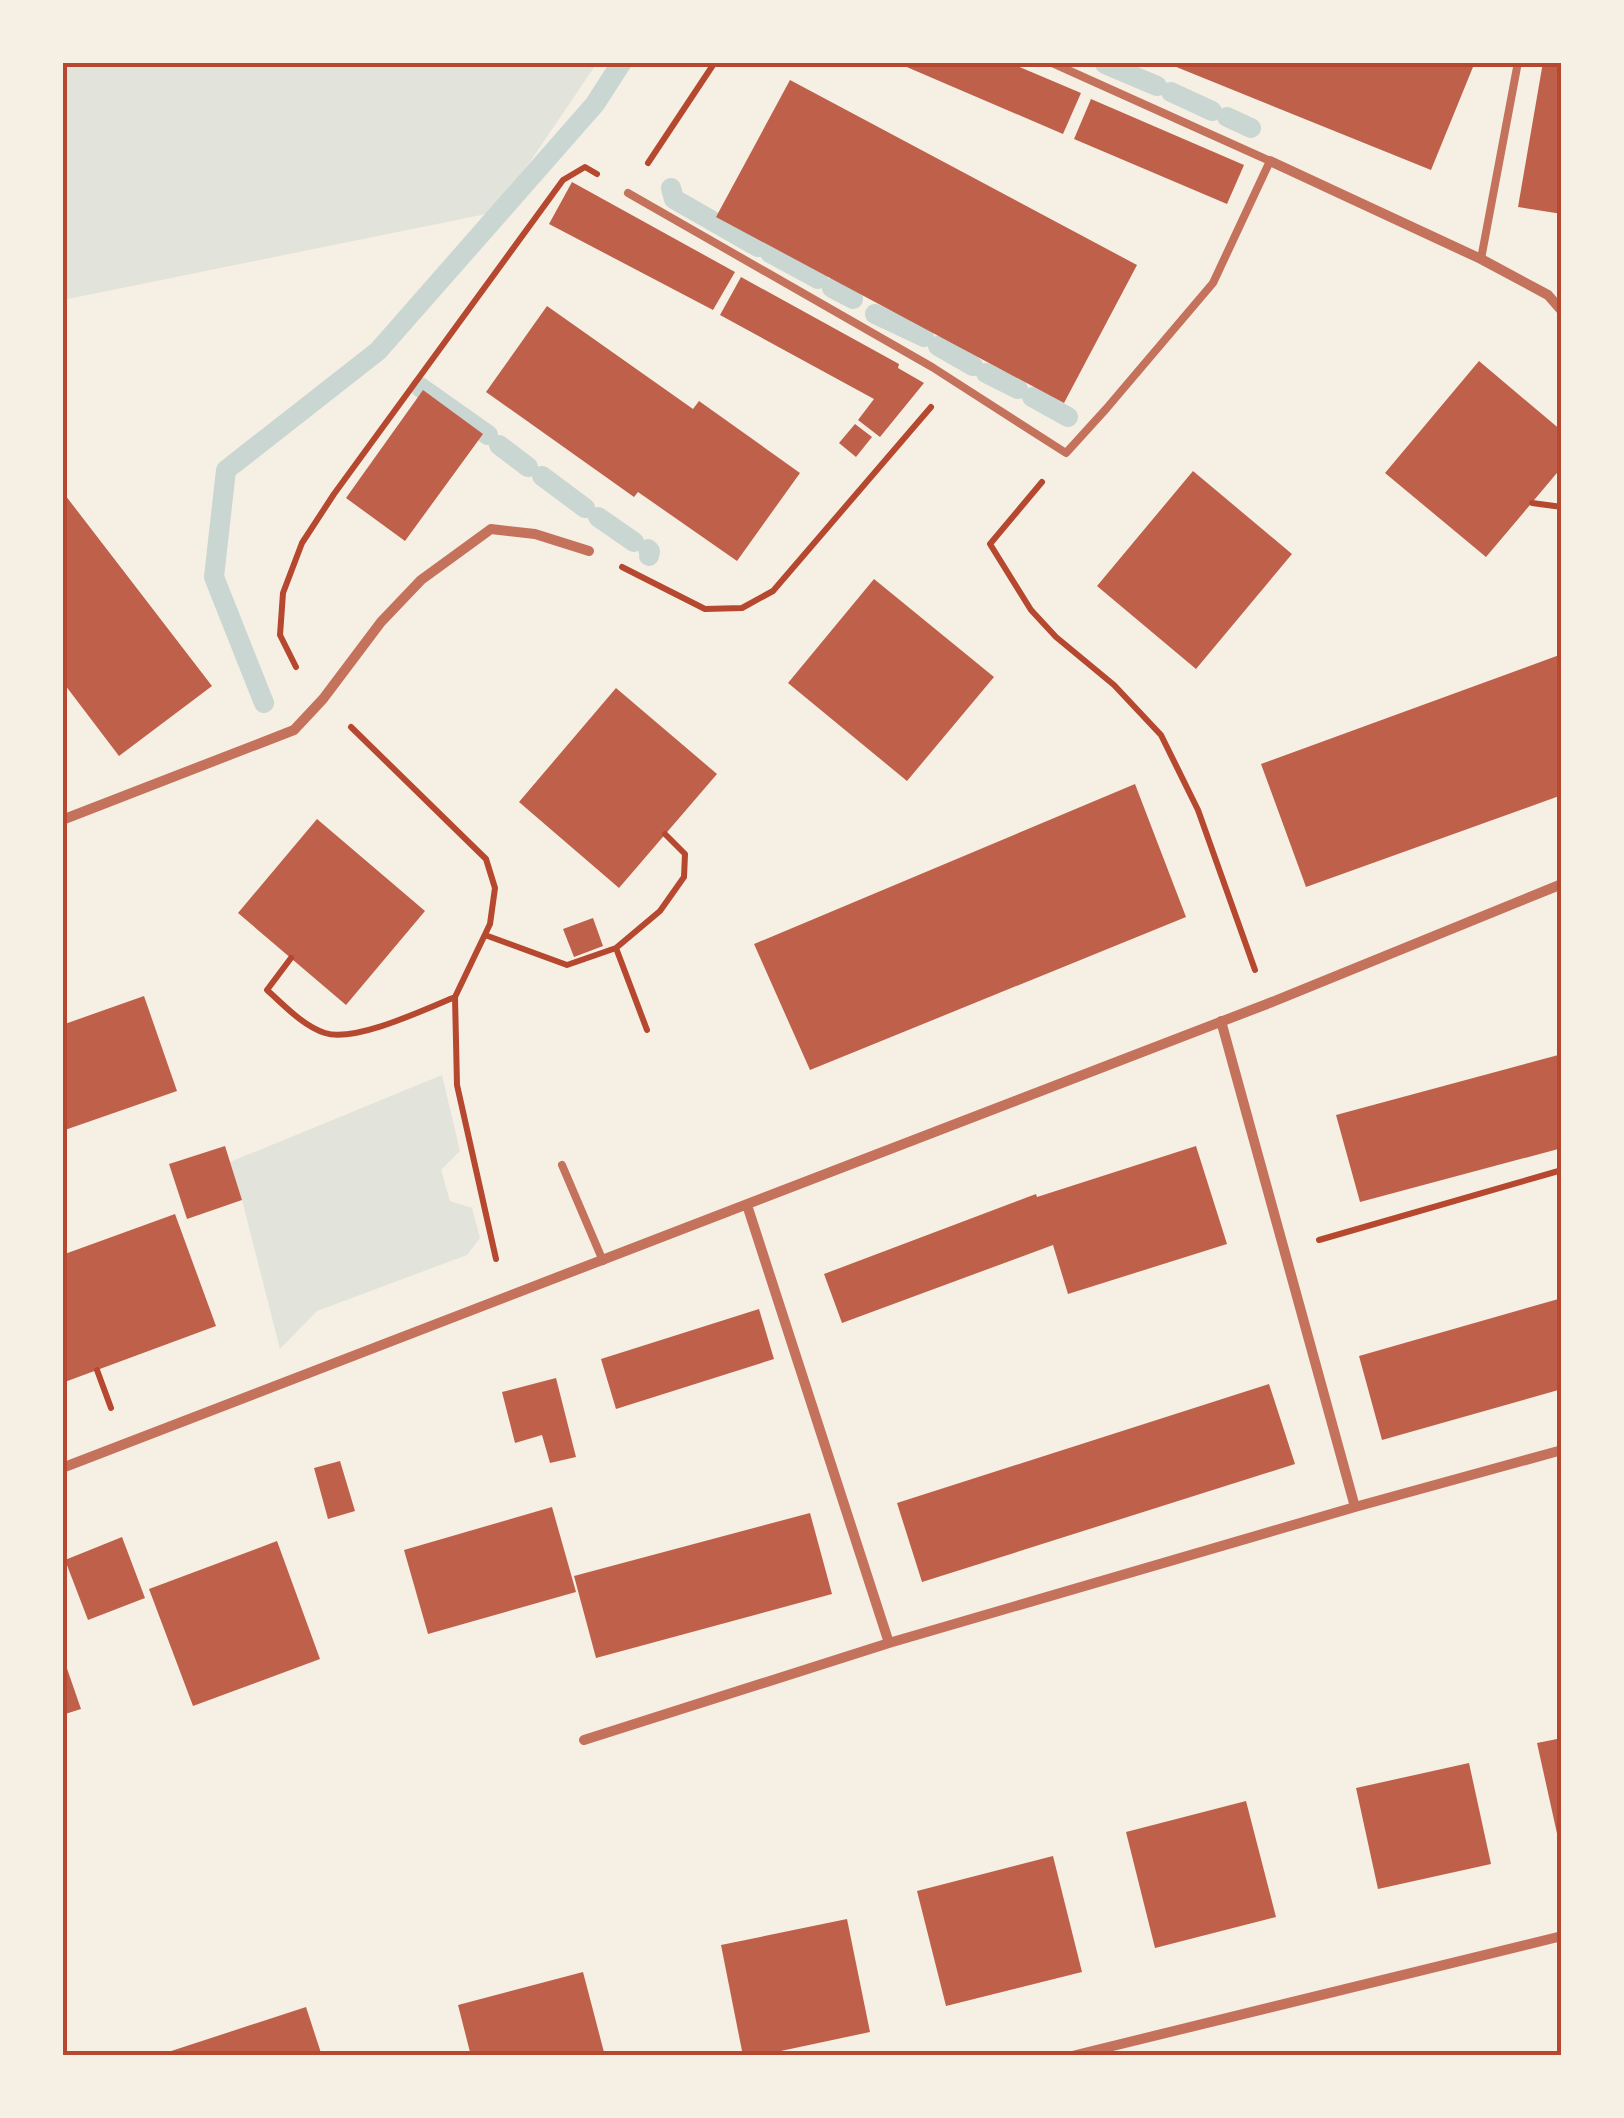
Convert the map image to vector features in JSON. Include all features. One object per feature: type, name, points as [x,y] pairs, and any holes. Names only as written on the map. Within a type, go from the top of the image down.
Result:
[{"type":"street","points":[[1270,161],[1481,259],[1548,295],[1562,311]]},
{"type":"street","points":[[62,820],[294,730],[323,699],[380,622],[421,580],[491,528],[535,534],[589,551]]},
{"type":"street","points":[[62,1468],[1267,1004],[1562,884]]},
{"type":"street","points":[[1221,1021],[1355,1507]]},
{"type":"street","points":[[747,1205],[889,1643]]},
{"type":"street","points":[[584,1740],[889,1643],[1562,1450]]},
{"type":"street","points":[[1072,2056],[1562,1936]]},
{"type":"lane","points":[[628,193],[954,381],[1066,453],[1213,283],[1270,161],[1050,62]]},
{"type":"lane","points":[[1481,259],[1518,62]]},
{"type":"lane","points":[[562,1165],[603,1260]]},
{"type":"path","points":[[504,1299],[457,1085],[455,997],[490,924],[495,888],[486,858],[304,685],[280,635],[283,593],[302,543],[334,494],[563,180],[586,167],[628,193],[715,62]]},
{"type":"path","points":[[589,551],[706,609],[742,608],[773,590],[954,381]]},
{"type":"path","points":[[1066,453],[990,544],[1032,610],[1114,685],[1161,735],[1198,810],[1267,1004]]},
{"type":"path","points":[[1532,502],[1562,507]]},
{"type":"path","points":[[485,935],[567,965],[616,948],[660,911],[684,878],[685,854],[665,834]]},
{"type":"path","points":[[616,948],[647,1030]]},
{"type":"path","points":[[291,958],[267,990],[300,1019],[327,1034],[374,1030],[455,997]]},
{"type":"path","points":[[1284,1250],[1562,1170]]},
{"type":"path","points":[[97,1370],[113,1414]]},
{"type":"shaded area","points":[[63,62],[597,63],[496,212],[63,300]]},
{"type":"shaded area","points":[[442,1075],[460,1151],[441,1170],[450,1201],[472,1208],[480,1238],[467,1255],[317,1311],[280,1349],[230,1162]]},
{"type":"building","points":[[895,62],[1008,62],[1081,93],[1063,134]]},
{"type":"building","points":[[1164,62],[1461,62],[1473,67],[1431,170]]},
{"type":"building","points":[[1543,62],[1562,62],[1562,214],[1518,207]]},
{"type":"building","points":[[790,80],[1137,265],[1064,403],[716,217]]},
{"type":"building","points":[[1091,99],[1244,165],[1227,204],[1074,139]]},
{"type":"building","points":[[572,182],[735,272],[713,310],[549,224]]},
{"type":"building","points":[[741,277],[899,364],[898,368],[924,383],[880,437],[858,420],[874,399],[720,315]]},
{"type":"building","points":[[547,306],[693,409],[699,401],[800,473],[737,561],[638,492],[634,497],[486,392]]},
{"type":"building","points":[[1479,361],[1562,431],[1562,467],[1486,557],[1385,473]]},
{"type":"building","points":[[423,390],[483,434],[405,541],[346,498]]},
{"type":"building","points":[[855,424],[872,437],[856,457],[839,443]]},
{"type":"building","points":[[1193,471],[1292,554],[1196,669],[1097,586]]},
{"type":"building","points":[[62,491],[212,686],[119,756],[62,681]]},
{"type":"building","points":[[874,579],[994,677],[907,781],[788,683]]},
{"type":"building","points":[[1562,654],[1562,795],[1306,887],[1261,764]]},
{"type":"building","points":[[616,688],[717,774],[619,888],[519,802]]},
{"type":"building","points":[[1135,784],[1186,917],[810,1070],[754,944]]},
{"type":"building","points":[[317,819],[425,911],[346,1005],[238,913]]},
{"type":"building","points":[[593,918],[603,946],[574,957],[563,929]]},
{"type":"building","points":[[144,996],[177,1091],[62,1131],[62,1025]]},
{"type":"building","points":[[1562,1054],[1562,1148],[1360,1202],[1336,1115]]},
{"type":"building","points":[[225,1146],[242,1200],[187,1219],[169,1164]]},
{"type":"building","points":[[1196,1146],[1227,1244],[1068,1294],[1053,1245],[842,1323],[824,1274],[1036,1194],[1037,1197]]},
{"type":"building","points":[[175,1214],[216,1326],[62,1383],[62,1255]]},
{"type":"building","points":[[1562,1298],[1562,1389],[1382,1440],[1359,1356]]},
{"type":"building","points":[[759,1309],[774,1359],[616,1409],[601,1359]]},
{"type":"building","points":[[556,1378],[576,1457],[550,1463],[542,1435],[515,1443],[502,1392]]},
{"type":"building","points":[[1269,1384],[1295,1464],[922,1582],[897,1503]]},
{"type":"building","points":[[340,1461],[355,1511],[328,1519],[314,1468]]},
{"type":"building","points":[[552,1507],[576,1592],[428,1634],[404,1550]]},
{"type":"building","points":[[810,1513],[832,1594],[596,1658],[574,1576]]},
{"type":"building","points":[[122,1537],[145,1598],[88,1620],[65,1560]]},
{"type":"building","points":[[277,1541],[320,1659],[193,1706],[149,1589]]},
{"type":"building","points":[[62,1658],[81,1709],[62,1715]]},
{"type":"building","points":[[1562,1738],[1562,1847],[1560,1847],[1537,1743]]},
{"type":"building","points":[[1469,1763],[1491,1864],[1378,1889],[1356,1788]]},
{"type":"building","points":[[1246,1801],[1276,1917],[1155,1948],[1126,1832]]},
{"type":"building","points":[[1053,1856],[1082,1972],[946,2006],[917,1891]]},
{"type":"building","points":[[847,1919],[870,2032],[743,2056],[721,1945]]},
{"type":"building","points":[[583,1972],[605,2056],[471,2056],[458,2005]]},
{"type":"building","points":[[306,2007],[322,2056],[159,2056],[159,2055]]},
{"type":"waterway","points":[[264,703],[214,577],[226,470],[378,351],[595,104],[622,62]]},
{"type":"waterway","points":[[1105,64],[1157,86]]},
{"type":"waterway","points":[[1171,92],[1212,111]]},
{"type":"waterway","points":[[1227,117],[1251,128]]},
{"type":"waterway","points":[[671,188],[674,199],[758,247]]},
{"type":"waterway","points":[[770,253],[818,279]]},
{"type":"waterway","points":[[832,288],[853,299]]},
{"type":"waterway","points":[[875,314],[924,337]]},
{"type":"waterway","points":[[938,346],[973,366]]},
{"type":"waterway","points":[[986,373],[1018,389]]},
{"type":"waterway","points":[[420,387],[488,435]]},
{"type":"waterway","points":[[1032,397],[1068,417]]},
{"type":"waterway","points":[[499,445],[528,467]]},
{"type":"waterway","points":[[542,476],[585,508]]},
{"type":"waterway","points":[[598,517],[634,542]]},
{"type":"waterway","points":[[648,549],[649,556]]}]
